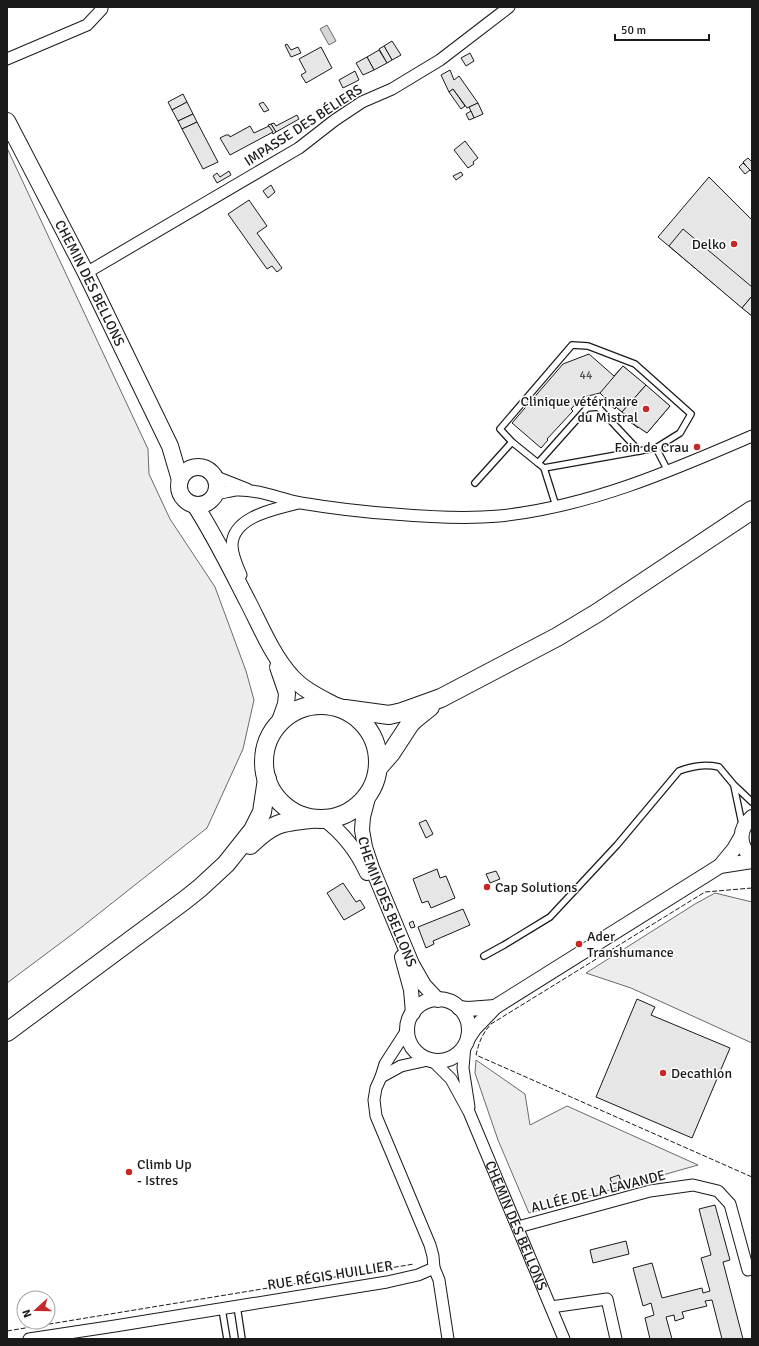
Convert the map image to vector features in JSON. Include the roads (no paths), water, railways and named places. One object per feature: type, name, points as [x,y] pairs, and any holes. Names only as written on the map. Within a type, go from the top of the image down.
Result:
[{"type":"main road","name":"CHEMIN DES BELLONS","points":[[8,123],[86,273],[170,446],[180,480]]},
{"type":"main road","name":"CHEMIN DES BELLONS","points":[[170,446],[194,467]]},
{"type":"main road","points":[[213,497],[204,504],[195,505],[184,499],[180,493],[179,487],[180,480],[185,472],[194,467],[205,468],[214,476],[217,488],[213,497],[215,536]]},
{"type":"main road","points":[[195,505],[215,536],[276,655],[294,680],[314,695],[357,717],[367,727],[374,740],[378,754],[378,768],[375,782],[369,794],[358,806],[348,813],[336,818],[290,821],[271,827],[264,831],[244,852],[226,864]]},
{"type":"main road","points":[[280,721],[289,714],[305,706],[322,704],[389,715],[442,698],[557,637],[597,613],[752,510]]},
{"type":"main road","points":[[276,655],[287,693],[286,704],[280,721],[271,734],[265,748],[264,764],[267,779],[274,794],[284,806],[298,814],[319,819]]},
{"type":"main road","points":[[378,768],[391,753],[404,732],[415,719],[442,698]]},
{"type":"main road","points":[[7,1032],[185,900],[226,864],[253,830],[259,820],[264,802],[267,779]]},
{"type":"street","points":[[7,59],[87,26],[102,9],[102,7]]},
{"type":"street","name":"IMPASSE DES BÉLIERS","points":[[86,273],[299,148],[335,120],[362,102],[392,89],[440,60],[509,7]]},
{"type":"street","points":[[214,476],[252,491],[300,503],[393,514],[457,518],[499,516],[556,506],[620,489],[752,436]]},
{"type":"street","points":[[213,497],[236,490],[252,491]]},
{"type":"street","points":[[248,602],[245,584],[237,565],[232,546],[236,529],[259,514],[300,503]]},
{"type":"street","name":"CHEMIN DES BELLONS","points":[[369,794],[363,817],[362,830],[365,847],[370,862],[412,964],[424,985],[438,1000]]},
{"type":"street","name":"CHEMIN DES BELLONS","points":[[319,819],[348,841],[365,869],[401,953],[411,990],[413,1013]]},
{"type":"street","points":[[745,828],[742,844],[752,857]]},
{"type":"street","points":[[382,1077],[401,1066],[431,1060],[447,1060],[454,1057],[495,1007],[720,866],[734,849],[745,828]]},
{"type":"street","points":[[720,866],[752,861]]},
{"type":"street","points":[[448,1339],[439,1280],[434,1268],[430,1245],[376,1116],[374,1107],[376,1088],[382,1077],[385,1064],[407,1030],[413,1013],[420,1006],[428,1001],[438,1000],[453,1003],[464,1014],[468,1022],[466,1042]]},
{"type":"street","points":[[459,1008],[468,1009],[495,1007]]},
{"type":"street","points":[[407,1030],[409,1040],[413,1048],[420,1055],[431,1060]]},
{"type":"street","name":"CHEMIN DES BELLONS","points":[[466,1042],[463,1068],[470,1112]]},
{"type":"street","name":"CHEMIN DES BELLONS","points":[[431,1060],[451,1079],[470,1112],[564,1339]]},
{"type":"street","name":"ALLÉE DE LA LAVANDE","points":[[518,1227],[650,1191],[693,1185],[718,1191],[730,1204],[748,1270]]},
{"type":"street","name":"RUE RÉGIS HUILLIER","points":[[29,1339],[387,1282],[418,1275],[434,1268]]},
{"type":"street","points":[[551,1307],[607,1299],[616,1339]]},
{"type":"lane","points":[[544,468],[656,448],[680,433],[691,414],[635,364],[588,346],[572,345],[500,429],[512,442],[544,468],[556,506]]},
{"type":"lane","points":[[538,463],[586,408],[598,407],[640,451]]},
{"type":"lane","points":[[475,483],[512,442]]},
{"type":"lane","points":[[656,448],[668,471]]},
{"type":"lane","points":[[484,956],[550,917],[617,845],[679,771],[693,766],[707,765],[719,767],[734,785],[752,802]]},
{"type":"lane","points":[[734,785],[745,828]]},
{"type":"lane","points":[[237,1306],[242,1339]]},
{"type":"lane","points":[[222,1309],[227,1339]]},
{"type":"place","name":"Delko","points":[[734,244]]},
{"type":"place","name":"Clinique vétérinaire du Mistral","points":[[646,409]]},
{"type":"place","name":"Foin de Crau","points":[[697,447]]},
{"type":"place","name":"Cap Solutions","points":[[487,887]]},
{"type":"place","name":"Ader Transhumance","points":[[579,944]]},
{"type":"place","name":"Decathlon","points":[[663,1073]]},
{"type":"place","name":"Climb Up - Istres","points":[[129,1172]]}]
